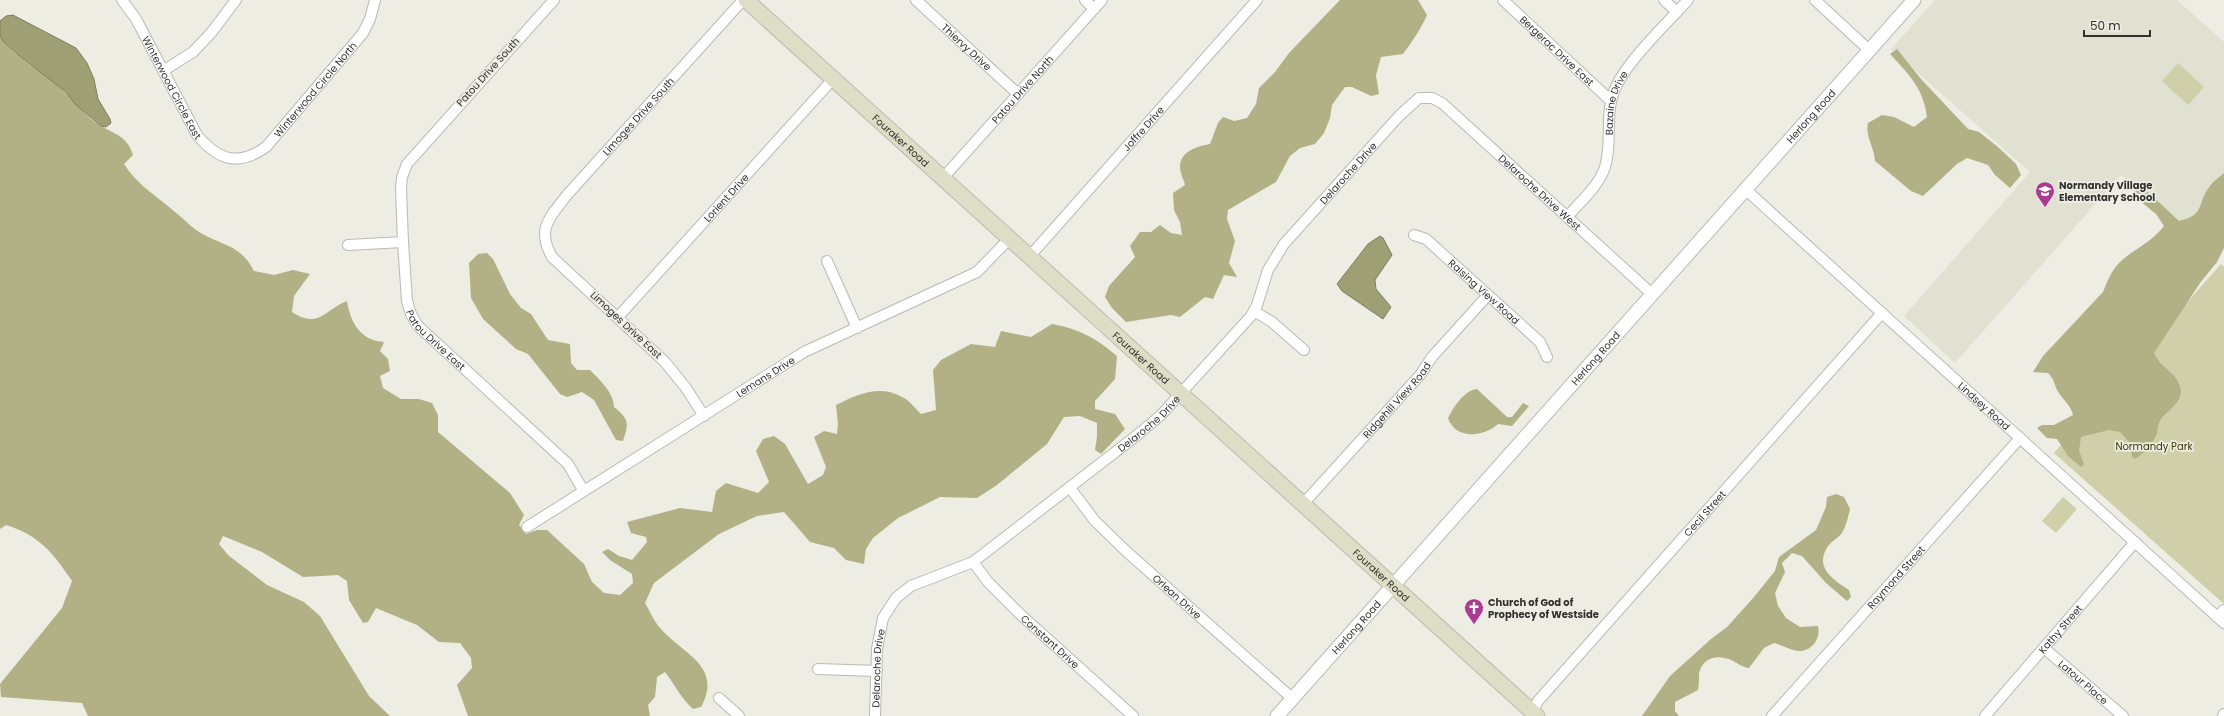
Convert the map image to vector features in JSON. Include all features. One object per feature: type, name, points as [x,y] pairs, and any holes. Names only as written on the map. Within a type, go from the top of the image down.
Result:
[{"type":"main road","name":"Fouraker Road","points":[[746,0],[1009,240],[1394,586],[1533,715]]},
{"type":"street","name":"Winterwood Circle East","points":[[122,0],[133,13],[197,135],[207,147],[220,156],[235,159]]},
{"type":"street","points":[[163,71],[193,52],[211,33],[236,0]]},
{"type":"street","name":"Winterwood Circle North","points":[[235,159],[248,158],[266,147],[363,33],[370,19],[376,0]]},
{"type":"street","name":"Patou Drive South","points":[[422,144],[554,0]]},
{"type":"street","name":"Limoges Drive South","points":[[545,239],[548,220],[567,195],[742,0]]},
{"type":"street","name":"Thiervy Drive","points":[[916,0],[1018,94]]},
{"type":"street","points":[[1085,0],[1094,9]]},
{"type":"street","name":"Patou Drive North","points":[[942,178],[1102,0]]},
{"type":"street","name":"Joffre Drive","points":[[1029,257],[1257,0]]},
{"type":"street","name":"Bergerac Drive East","points":[[1502,0],[1611,101]]},
{"type":"street","points":[[1664,0],[1678,12]]},
{"type":"street","name":"Bazaine Drive","points":[[1567,217],[1599,181],[1605,167],[1611,101],[1617,83],[1626,69],[1688,0]]},
{"type":"street","points":[[1815,0],[1869,50]]},
{"type":"street","name":"Herlong Road","points":[[1277,716],[1914,0]]},
{"type":"street","name":"Lorient Drive","points":[[618,317],[833,78]]},
{"type":"street","name":"Delaroche Drive West","points":[[1424,97],[1432,98],[1442,103],[1652,294]]},
{"type":"street","name":"Delaroche Drive","points":[[876,716],[877,649],[883,618],[896,598],[917,583],[973,562],[1070,488],[1156,419],[1254,311],[1268,270],[1284,244],[1399,116],[1418,98],[1424,97]]},
{"type":"street","name":"Patou Drive East","points":[[422,144],[407,164],[402,177],[403,242],[407,300],[411,314],[417,325],[568,464],[583,490]]},
{"type":"street","name":"Lindsey Road","points":[[1745,190],[2135,542],[2222,617]]},
{"type":"street","name":"Raising View Road","points":[[1414,236],[1426,239],[1540,342],[1547,357]]},
{"type":"street","name":"Limoges Drive East","points":[[545,239],[552,257],[665,362],[686,388],[704,416]]},
{"type":"street","name":"Lemans Drive","points":[[527,527],[583,490],[704,416],[804,352],[977,272],[1009,240]]},
{"type":"street","points":[[348,244],[403,242]]},
{"type":"street","points":[[827,261],[857,328]]},
{"type":"street","name":"Ridgehill View Road","points":[[1303,504],[1420,375],[1432,357],[1488,295]]},
{"type":"street","points":[[1254,311],[1272,322],[1304,350]]},
{"type":"street","name":"Cecil Street","points":[[1533,715],[1538,702],[1882,313]]},
{"type":"street","name":"Raymond Street","points":[[1772,716],[2020,438]]},
{"type":"street","name":"Orlean Drive","points":[[1070,488],[1100,526],[1293,699]]},
{"type":"street","name":"Kathy Street","points":[[1985,716],[2135,542]]},
{"type":"street","name":"Constant Drive","points":[[973,562],[1000,595],[1133,716]]},
{"type":"street","name":"Latour Place","points":[[2044,648],[2123,716]]},
{"type":"street","points":[[818,669],[877,671]]},
{"type":"street","points":[[719,698],[739,716]]},
{"type":"shaded area","points":[[1340,0],[1418,0],[1427,15],[1403,54],[1381,57],[1376,75],[1379,94],[1371,96],[1352,87],[1345,87],[1332,105],[1330,118],[1324,133],[1315,144],[1300,148],[1290,156],[1276,182],[1228,210],[1227,219],[1235,241],[1229,263],[1237,277],[1224,275],[1213,299],[1205,297],[1180,317],[1171,315],[1126,322],[1112,308],[1105,297],[1109,286],[1135,257],[1130,246],[1140,232],[1151,232],[1160,225],[1171,233],[1182,235],[1180,222],[1174,210],[1173,193],[1185,185],[1180,167],[1183,157],[1190,150],[1210,144],[1218,123],[1223,117],[1234,121],[1247,118],[1256,104],[1259,88],[1275,72],[1289,53]]},
{"type":"shaded area","name":"Normandy Village Elementary School","points":[[1935,0],[2177,0],[2224,42],[2224,242],[2212,256],[2121,175],[1955,363],[1904,316],[2030,172],[1891,49]]},
{"type":"shaded area","points":[[13,15],[76,48],[87,63],[94,79],[98,99],[111,123],[106,127],[101,126],[76,105],[66,92],[18,55],[3,41],[0,35],[0,21],[6,16]]},
{"type":"shaded area","points":[[0,35],[14,52],[57,85],[91,118],[101,126],[116,134],[128,144],[133,155],[124,164],[129,171],[141,184],[193,228],[236,250],[248,262],[254,271],[274,275],[293,270],[310,274],[294,296],[292,312],[301,317],[315,319],[347,301],[351,316],[358,329],[369,338],[384,342],[380,351],[388,359],[390,371],[380,376],[383,388],[401,399],[419,399],[432,403],[438,415],[438,432],[510,493],[524,515],[519,525],[526,534],[537,530],[547,530],[584,564],[592,582],[604,593],[620,595],[633,583],[632,574],[610,560],[602,552],[608,549],[619,556],[632,560],[647,542],[646,537],[631,533],[627,522],[680,508],[712,512],[716,491],[726,483],[758,493],[769,482],[756,451],[763,439],[774,436],[785,444],[808,484],[823,475],[826,467],[814,437],[824,431],[837,434],[838,424],[836,405],[868,392],[885,391],[905,398],[921,414],[936,410],[933,370],[941,360],[971,344],[995,347],[1001,331],[1031,337],[1052,324],[1062,326],[1087,335],[1117,356],[1115,379],[1095,401],[1095,409],[1115,414],[1125,429],[1101,454],[1095,450],[1097,423],[1080,416],[1064,417],[1047,444],[997,485],[977,498],[940,497],[898,518],[873,538],[866,549],[864,564],[846,560],[834,548],[810,542],[784,512],[757,516],[719,534],[654,583],[645,603],[659,626],[670,638],[698,662],[704,671],[707,681],[707,693],[701,707],[693,709],[665,672],[657,677],[655,697],[648,705],[650,716],[468,716],[457,685],[472,668],[471,658],[460,643],[439,642],[417,625],[376,608],[368,622],[363,623],[349,600],[347,581],[338,575],[303,577],[262,552],[223,536],[219,544],[228,555],[267,585],[304,602],[320,616],[369,696],[390,716],[88,716],[82,703],[1,697],[0,684],[62,608],[72,581],[44,546],[28,534],[6,525],[0,529]]},
{"type":"shaded area","points":[[1897,49],[1921,79],[1968,129],[1979,132],[2016,164],[2021,175],[2010,188],[1995,175],[1988,165],[1967,158],[1957,164],[1923,196],[1911,191],[1875,161],[1867,128],[1868,123],[1882,115],[1894,117],[1914,127],[1927,117],[1919,89],[1909,75],[1890,54]]},
{"type":"shaded area","points":[[2224,173],[2224,248],[2217,262],[2200,283],[2154,353],[2160,362],[2178,381],[2181,392],[2180,397],[2160,421],[2157,434],[2152,443],[2138,457],[2135,459],[2132,457],[2130,443],[2120,432],[2109,430],[2081,437],[2079,451],[2084,464],[2081,467],[2068,456],[2057,439],[2047,438],[2037,428],[2042,425],[2054,425],[2073,415],[2070,408],[2057,390],[2053,379],[2048,373],[2033,372],[2043,356],[2103,292],[2117,265],[2154,237],[2164,226],[2156,214],[2134,196],[2133,191],[2141,189],[2149,193],[2179,221],[2188,219],[2197,212],[2210,186]]},
{"type":"shaded area","points":[[1380,236],[1383,238],[1392,255],[1375,280],[1376,289],[1391,307],[1383,319],[1342,291],[1337,284],[1368,244]]},
{"type":"shaded area","points":[[487,253],[493,259],[510,294],[521,308],[531,314],[548,340],[570,344],[571,363],[577,370],[590,370],[606,387],[612,397],[614,407],[625,418],[627,425],[623,441],[616,440],[594,400],[582,392],[567,397],[560,394],[528,354],[516,349],[483,319],[471,298],[469,263],[478,254]]},
{"type":"shaded area","points":[[1477,389],[1507,417],[1512,417],[1523,403],[1529,406],[1512,426],[1498,424],[1485,432],[1478,434],[1463,433],[1452,425],[1448,418],[1463,396],[1472,390]]},
{"type":"shaded area","points":[[1836,494],[1844,497],[1850,509],[1842,533],[1828,546],[1824,553],[1823,560],[1827,572],[1831,577],[1849,590],[1851,597],[1847,601],[1826,583],[1802,556],[1792,553],[1782,563],[1785,572],[1775,593],[1778,606],[1786,618],[1800,627],[1818,626],[1819,631],[1817,639],[1811,647],[1803,651],[1798,651],[1774,643],[1764,648],[1749,668],[1726,658],[1711,658],[1703,664],[1701,668],[1698,690],[1675,702],[1675,711],[1679,716],[1642,716],[1670,676],[1711,639],[1727,627],[1754,597],[1775,571],[1779,557],[1816,530],[1826,507],[1827,497]]},
{"type":"green space","points":[[2178,63],[2204,87],[2188,105],[2162,81]]},
{"type":"green space","name":"Normandy Park","points":[[2221,264],[2224,267],[2224,604],[2054,453]]},
{"type":"green space","points":[[2063,497],[2077,509],[2056,533],[2042,521]]},
{"type":"place","name":"Normandy Village Elementary School","points":[[2045,208]]},
{"type":"place","name":"Church of God of Prophecy of Westside","points":[[1474,625]]}]
